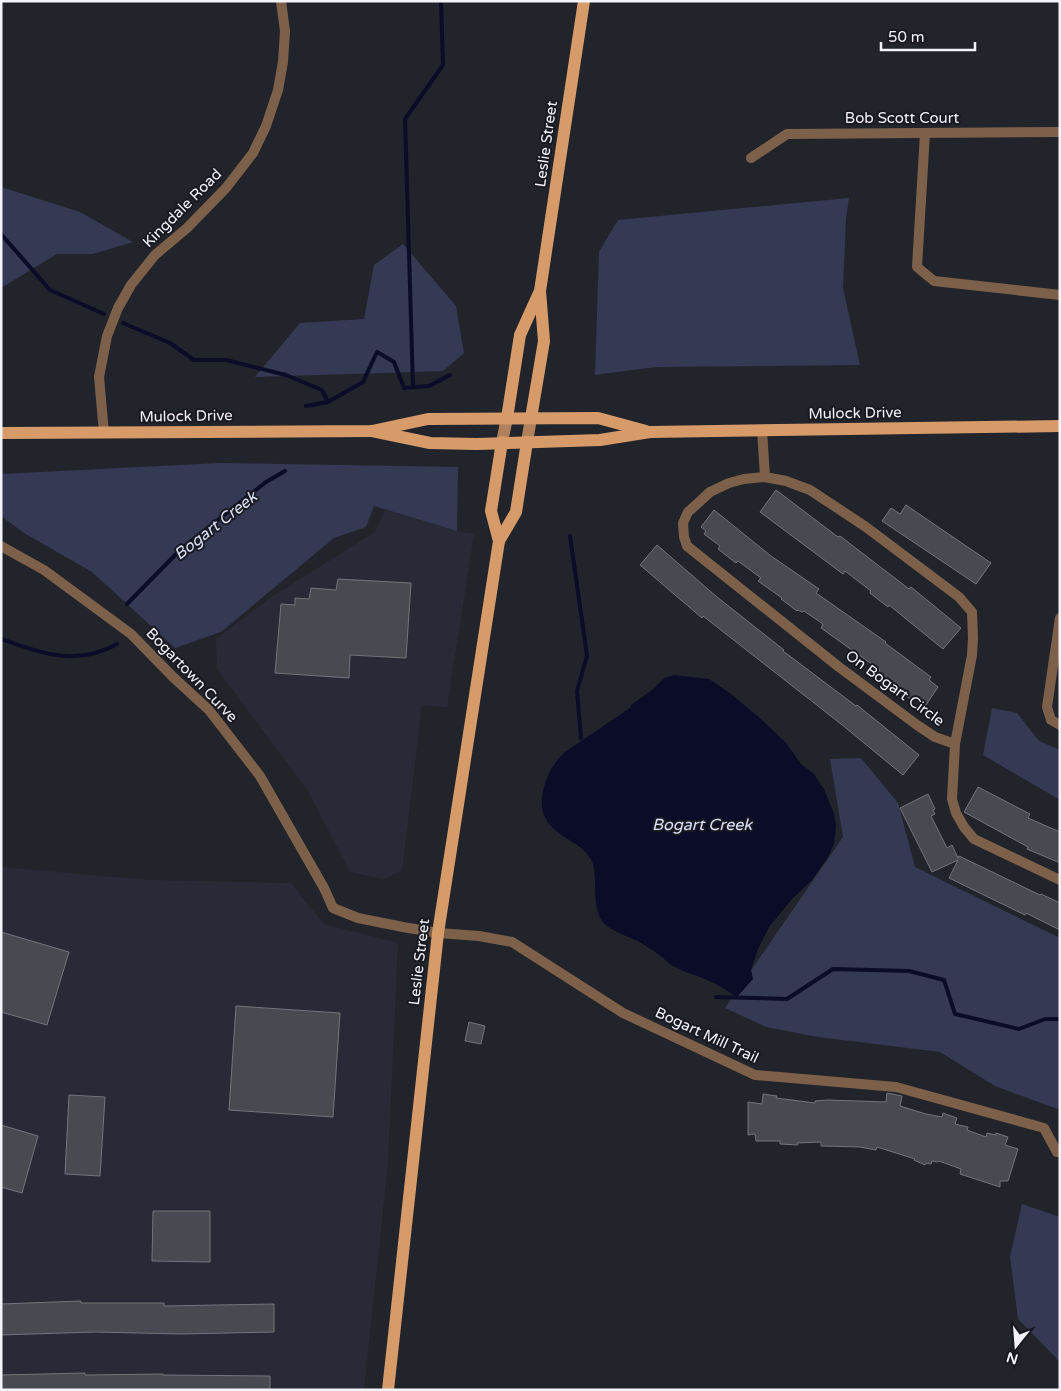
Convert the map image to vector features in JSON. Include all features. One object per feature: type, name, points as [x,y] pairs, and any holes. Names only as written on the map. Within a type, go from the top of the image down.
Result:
[{"type":"main road","name":"Leslie Street","points":[[388,1390],[438,933],[499,541],[516,512],[544,341],[540,291],[584,1]]},
{"type":"main road","name":"Leslie Street","points":[[499,541],[491,511],[502,442],[520,335],[540,291]]},
{"type":"main road","name":"Mulock Drive","points":[[1,433],[372,431],[428,419],[507,418],[598,418],[650,432]]},
{"type":"main road","name":"Mulock Drive","points":[[372,431],[430,443],[600,440],[650,432],[1060,426]]},
{"type":"street","name":"Kingdale Road","points":[[104,433],[99,377],[106,336],[131,284],[155,255],[187,228],[226,188],[253,153],[266,126],[283,62],[285,31],[281,1]]},
{"type":"street","name":"Bob Scott Court","points":[[751,158],[787,134],[1060,132]]},
{"type":"street","points":[[925,133],[917,267],[934,281],[1060,295]]},
{"type":"street","points":[[762,430],[765,477]]},
{"type":"street","name":"On Bogart Circle","points":[[765,477],[786,481],[810,490],[881,538],[959,597],[972,612],[972,655],[955,744],[935,737],[917,725],[839,667],[687,546],[683,523],[688,512],[710,492],[729,483],[765,477]]},
{"type":"street","name":"Bogartown Curve","points":[[1,546],[44,570],[131,634],[209,710],[260,776],[324,888],[333,908],[358,918],[438,933]]},
{"type":"street","points":[[1060,618],[1048,708],[1052,720],[1060,725]]},
{"type":"street","points":[[955,744],[952,799],[956,813],[964,827],[974,839],[1060,880]]},
{"type":"street","name":"Bogart Mill Trail","points":[[438,933],[480,936],[512,942],[623,1013],[755,1075],[896,1087],[1044,1128],[1057,1152]]},
{"type":"shaded area","points":[[1,187],[80,212],[133,242],[93,254],[57,254],[1,288]]},
{"type":"shaded area","points":[[849,198],[846,219],[843,288],[860,365],[656,367],[595,375],[599,252],[618,220]]},
{"type":"shaded area","points":[[403,244],[456,306],[464,353],[443,371],[255,377],[300,323],[364,319],[374,265]]},
{"type":"shaded area","points":[[220,463],[458,467],[457,531],[374,506],[366,527],[334,538],[221,632],[175,648],[92,572],[24,533],[1,516],[1,474]]},
{"type":"shaded area","points":[[385,510],[457,531],[474,534],[447,707],[422,705],[402,871],[384,879],[350,872],[308,791],[217,669],[216,639],[273,596],[375,532]]},
{"type":"shaded area","points":[[992,708],[1017,713],[1039,741],[1060,750],[1060,800],[983,755]]},
{"type":"shaded area","points":[[861,758],[898,803],[915,867],[1060,938],[1060,1110],[995,1086],[940,1052],[818,1037],[766,1027],[725,1008],[843,837],[830,759]]},
{"type":"shaded area","points":[[1,867],[148,880],[291,883],[324,924],[398,943],[388,1163],[364,1390],[1,1390]]},
{"type":"shaded area","points":[[1022,1204],[1060,1217],[1060,1362],[1018,1319],[1010,1257]]},
{"type":"water","name":"Bogart Creek","points":[[674,675],[709,679],[731,694],[762,720],[786,743],[801,764],[814,774],[824,789],[834,814],[836,825],[834,844],[828,857],[812,880],[792,899],[769,927],[758,949],[751,970],[753,979],[737,997],[703,978],[673,966],[638,941],[618,933],[607,926],[598,913],[596,905],[593,864],[580,847],[552,827],[545,818],[542,806],[546,780],[554,765],[565,752],[630,708],[631,705],[652,690],[664,678]]},
{"type":"building","points":[[776,490],[909,589],[911,587],[961,628],[943,649],[889,605],[888,607],[870,593],[871,591],[845,571],[843,574],[760,512]]},
{"type":"building","points":[[906,505],[991,563],[976,584],[882,521],[891,508],[900,514]]},
{"type":"building","points":[[714,510],[771,556],[819,589],[816,593],[886,642],[931,677],[929,680],[938,687],[926,705],[916,698],[913,701],[877,673],[880,670],[821,628],[823,624],[804,611],[797,611],[758,581],[761,578],[738,561],[736,563],[718,549],[720,546],[704,534],[706,531],[701,527]]},
{"type":"building","points":[[657,545],[783,651],[857,705],[919,755],[903,775],[703,616],[702,618],[640,565]]},
{"type":"building","points":[[338,579],[411,583],[406,658],[350,655],[349,678],[275,673],[281,604],[295,605],[295,598],[309,599],[311,588],[336,590]]},
{"type":"building","points":[[978,787],[1030,814],[1028,818],[1060,832],[1060,863],[1027,849],[1028,847],[964,812]]},
{"type":"building","points":[[928,794],[935,809],[933,810],[935,814],[931,816],[947,848],[952,845],[958,858],[959,856],[1060,903],[1060,930],[949,878],[958,860],[932,872],[900,808]]},
{"type":"building","points":[[1,932],[69,952],[47,1025],[1,1012]]},
{"type":"building","points":[[236,1006],[340,1013],[333,1117],[229,1110]]},
{"type":"building","points":[[469,1022],[485,1026],[481,1044],[465,1041]]},
{"type":"building","points":[[887,1093],[902,1096],[900,1106],[926,1114],[942,1117],[943,1113],[957,1118],[955,1124],[968,1127],[967,1130],[986,1137],[987,1133],[996,1135],[996,1133],[1008,1137],[1005,1145],[1018,1149],[1008,1181],[1000,1181],[1000,1187],[960,1174],[961,1169],[939,1161],[932,1161],[931,1164],[926,1163],[925,1165],[915,1159],[877,1147],[876,1150],[860,1147],[821,1146],[821,1142],[797,1143],[798,1145],[780,1144],[780,1141],[756,1141],[755,1134],[748,1135],[748,1102],[762,1104],[763,1094],[777,1096],[776,1098],[815,1103],[815,1101],[828,1100],[886,1102]]},
{"type":"building","points":[[69,1095],[105,1097],[100,1176],[65,1174]]},
{"type":"building","points":[[1,1125],[38,1136],[22,1193],[1,1187]]},
{"type":"building","points":[[153,1211],[210,1211],[210,1262],[152,1261]]},
{"type":"building","points":[[81,1301],[81,1303],[164,1303],[164,1306],[274,1304],[274,1332],[181,1334],[95,1332],[1,1335],[1,1304]]},
{"type":"building","points":[[85,1373],[85,1375],[270,1376],[270,1390],[1,1390],[1,1375]]},
{"type":"waterway","points":[[413,387],[405,119],[443,65],[441,1]]},
{"type":"waterway","points":[[1,234],[50,290],[104,314]]},
{"type":"waterway","points":[[123,323],[170,343],[194,360],[226,360],[286,375],[322,390],[328,402]]},
{"type":"waterway","name":"Bogart Creek","points":[[306,406],[328,402],[363,382],[377,352],[394,362],[404,388],[429,386],[450,375]]},
{"type":"waterway","name":"Bogart Creek","points":[[127,604],[181,549],[266,482],[285,471]]},
{"type":"waterway","name":"Bogart Creek","points":[[570,536],[587,656],[577,691],[581,738]]},
{"type":"waterway","name":"Bogart Creek","points":[[1,639],[45,653],[73,656],[88,655],[117,644]]},
{"type":"waterway","name":"Bogart Creek","points":[[716,997],[787,999],[833,969],[909,971],[944,980],[955,1014],[1019,1029],[1045,1019],[1060,1019]]}]
